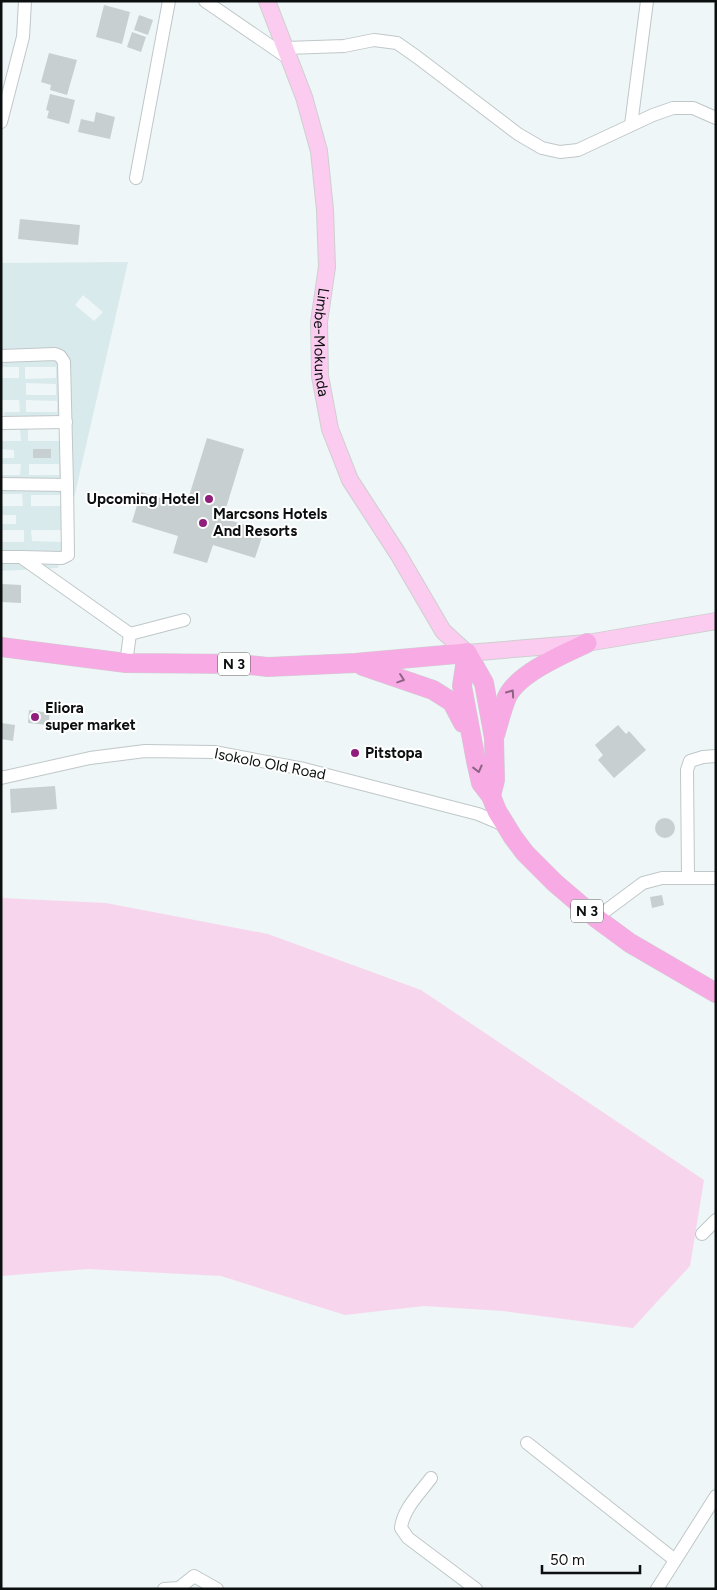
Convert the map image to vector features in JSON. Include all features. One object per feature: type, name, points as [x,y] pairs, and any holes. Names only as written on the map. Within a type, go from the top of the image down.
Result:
[{"type":"highway","points":[[494,738],[508,696],[524,678],[552,660],[587,643]]},
{"type":"highway","name":"N 3","points":[[1,648],[126,663],[240,664],[268,667],[355,663],[467,653],[462,686],[481,782],[491,796],[504,824],[524,853],[596,918],[630,943],[716,993]]},
{"type":"highway","points":[[467,653],[484,683],[494,738],[495,780],[491,796]]},
{"type":"highway","points":[[355,663],[433,690],[446,698],[452,702],[472,740]]},
{"type":"main road","name":"Limbe-Mokunda","points":[[267,1],[304,96],[319,151],[327,267],[319,322],[320,376],[330,429],[350,480],[398,554],[444,631],[467,653]]},
{"type":"main road","points":[[467,653],[587,643],[716,621]]},
{"type":"street","points":[[1,122],[23,37],[25,1]]},
{"type":"street","points":[[136,178],[170,1]]},
{"type":"street","points":[[204,1],[288,54],[374,40],[397,43],[518,134],[542,148],[560,152],[578,150],[653,115],[673,108],[693,108],[716,118]]},
{"type":"street","points":[[631,125],[647,1]]},
{"type":"street","points":[[1,356],[55,354],[60,356],[64,362],[68,556],[62,558],[1,557]]},
{"type":"street","points":[[1,423],[66,422]]},
{"type":"street","points":[[1,484],[67,485]]},
{"type":"street","points":[[21,557],[130,634],[184,620]]},
{"type":"street","points":[[126,663],[130,634]]},
{"type":"street","name":"Isokolo Old Road","points":[[1,778],[90,758],[145,751],[214,752],[304,769],[478,814],[504,824]]},
{"type":"street","points":[[688,878],[687,770],[690,761],[702,757],[716,756]]},
{"type":"street","points":[[596,918],[643,883],[662,878],[716,878]]},
{"type":"street","points":[[702,1234],[716,1220]]},
{"type":"street","points":[[527,1443],[675,1560]]},
{"type":"street","points":[[431,1478],[406,1512],[401,1528],[408,1538],[476,1589]]},
{"type":"street","points":[[657,1589],[716,1496]]},
{"type":"street","points":[[164,1589],[179,1588],[194,1576],[217,1589]]},
{"type":"shaded area","points":[[128,262],[58,568],[1,571],[1,542],[24,542],[24,530],[1,530],[1,524],[16,524],[16,515],[1,515],[1,506],[23,506],[22,494],[1,494],[1,475],[20,475],[21,464],[1,464],[1,458],[14,458],[14,450],[1,449],[1,441],[21,441],[20,430],[1,430],[1,420],[4,419],[4,412],[20,412],[19,400],[1,400],[1,378],[19,378],[19,367],[1,367],[1,263]],"holes":[[[83,295],[103,312],[94,321],[75,305]],[[25,367],[56,367],[56,378],[25,379]],[[26,383],[56,384],[56,395],[26,395]],[[26,400],[57,401],[57,412],[26,412]],[[28,429],[59,429],[59,441],[28,441]],[[29,464],[59,464],[59,475],[29,475]],[[31,495],[61,495],[61,506],[31,506]],[[31,530],[62,530],[62,542],[32,541]]]},
{"type":"shaded area","points":[[1,898],[106,903],[268,934],[421,990],[704,1180],[690,1266],[633,1328],[503,1311],[424,1306],[345,1315],[221,1276],[88,1269],[1,1276]]},
{"type":"building","points":[[104,5],[130,12],[122,44],[96,37]]},
{"type":"building","points":[[139,15],[153,20],[148,35],[134,30]]},
{"type":"building","points":[[132,32],[146,37],[141,52],[127,47]]},
{"type":"building","points":[[49,53],[77,60],[67,95],[50,90],[51,85],[41,82]]},
{"type":"building","points":[[50,94],[75,100],[69,124],[47,118],[49,111],[46,110]]},
{"type":"building","points":[[96,112],[115,117],[110,139],[78,132],[81,119],[94,122]]},
{"type":"building","points":[[20,219],[80,225],[78,245],[18,239]]},
{"type":"building","name":"Upcoming Hotel","points":[[207,438],[244,449],[223,518],[264,531],[255,558],[213,545],[207,563],[173,553],[178,536],[132,522],[141,492],[186,506]]},
{"type":"building","points":[[33,449],[51,449],[51,458],[33,458]]},
{"type":"building","points":[[2,584],[21,585],[21,603],[1,602]]},
{"type":"building","points":[[29,710],[50,713],[48,725],[28,723]]},
{"type":"building","points":[[1,723],[15,725],[13,741],[1,739]]},
{"type":"building","points":[[618,725],[626,734],[629,731],[646,750],[614,778],[598,760],[603,755],[595,745]]},
{"type":"building","points":[[55,786],[57,809],[11,813],[10,789]]},
{"type":"building","points":[[665,818],[672,821],[675,828],[672,835],[665,838],[658,835],[655,828],[658,821]]},
{"type":"building","points":[[662,895],[664,905],[652,908],[650,897]]},
{"type":"place","name":"Upcoming Hotel","points":[[209,499]]},
{"type":"place","name":"Marcsons Hotels And Resorts","points":[[203,523]]},
{"type":"place","name":"Eliora super market","points":[[35,717]]},
{"type":"place","name":"Pitstopa","points":[[355,753]]}]
